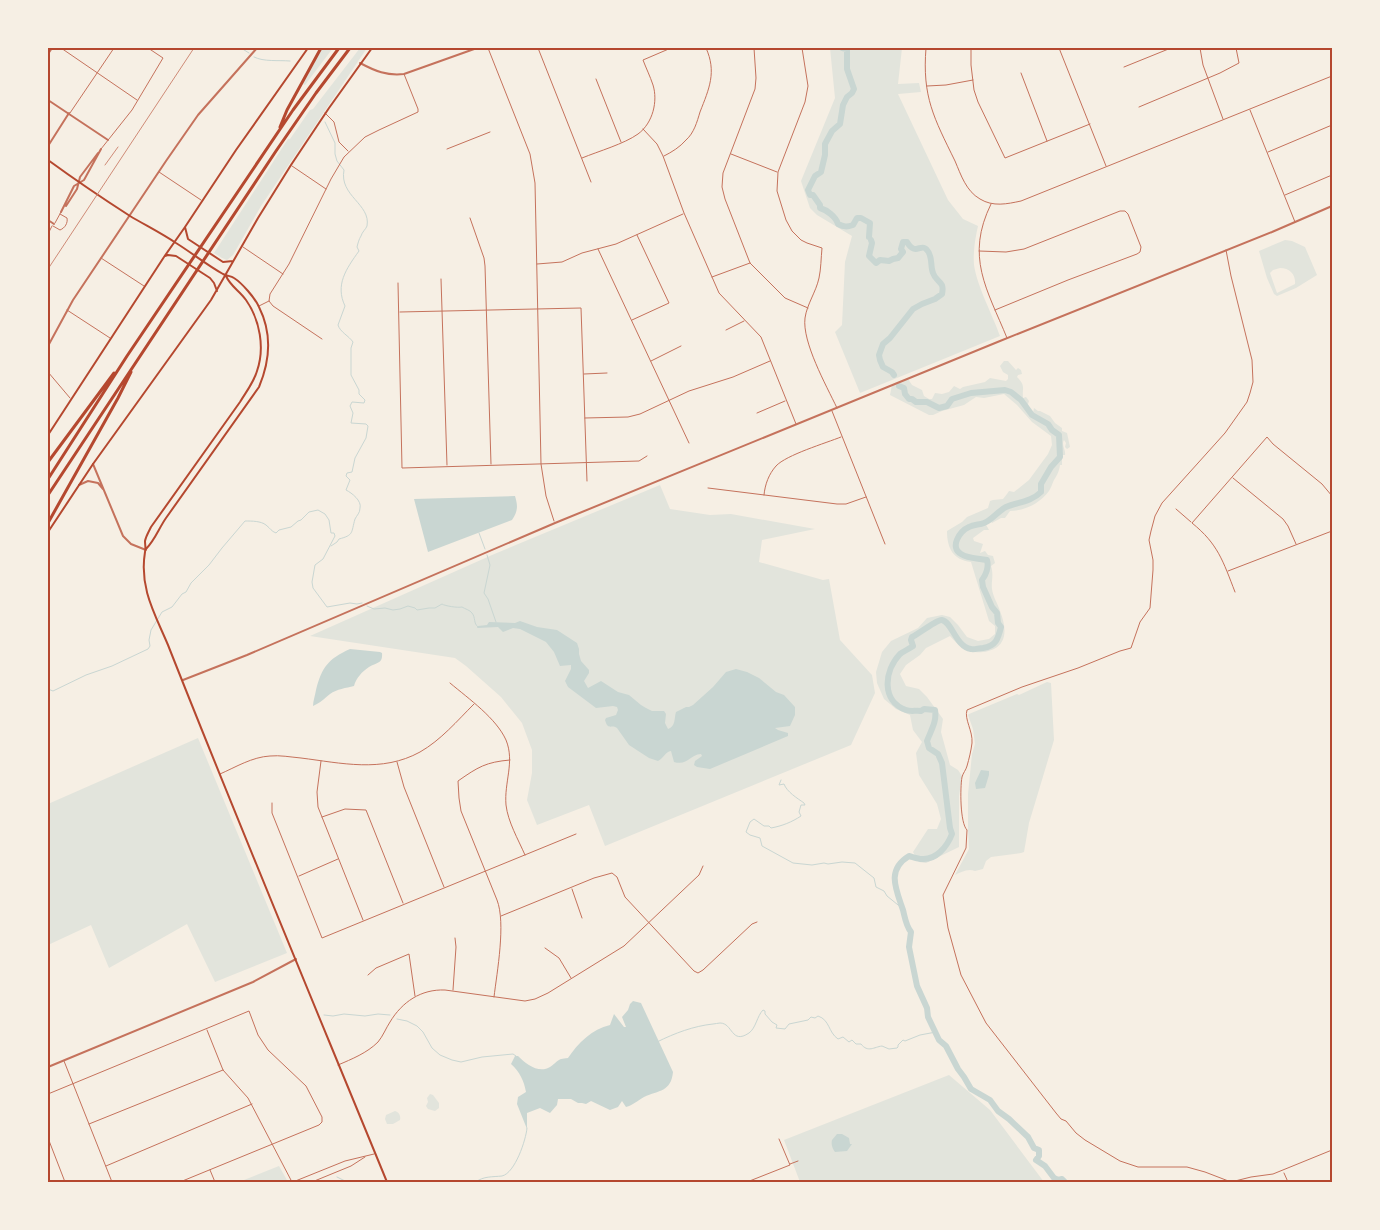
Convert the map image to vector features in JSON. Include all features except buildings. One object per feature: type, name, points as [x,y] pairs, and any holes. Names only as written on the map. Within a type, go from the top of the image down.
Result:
[{"type":"highway","points":[[277,134],[287,110],[321,48]]},
{"type":"highway","points":[[48,479],[127,356],[300,99],[339,48]]},
{"type":"highway","points":[[48,495],[294,124],[345,54],[352,48]]},
{"type":"highway","points":[[48,462],[127,356]]},
{"type":"highway","points":[[48,523],[118,398],[136,361]]},
{"type":"main road","points":[[48,435],[174,242],[308,48]]},
{"type":"main road","points":[[48,532],[93,464],[199,319],[291,165],[325,113],[372,48]]},
{"type":"main road","points":[[48,160],[129,215],[216,270],[234,278],[259,306],[266,324],[268,356],[264,376],[259,387],[166,518],[146,550]]},
{"type":"main road","points":[[185,227],[188,239],[221,261],[235,260]]},
{"type":"main road","points":[[164,257],[168,255],[176,256],[210,278],[217,291]]},
{"type":"main road","points":[[226,276],[230,284],[239,291],[246,301],[259,326],[261,343],[257,372],[251,385],[145,538],[146,550],[143,570],[145,586],[151,606],[183,680],[387,1182]]},
{"type":"main road","points":[[208,447],[214,451]]},
{"type":"street","points":[[48,54],[52,48]]},
{"type":"street","points":[[61,48],[138,100]]},
{"type":"street","points":[[48,146],[114,48]]},
{"type":"street","points":[[48,234],[74,186],[79,182],[80,176],[138,100],[163,58],[148,48]]},
{"type":"street","points":[[48,346],[67,310],[158,172],[198,115],[257,48]]},
{"type":"street","points":[[360,63],[380,73],[404,74],[477,48]]},
{"type":"street","points":[[488,48],[530,154],[535,183],[541,464],[546,496],[555,523]]},
{"type":"street","points":[[538,48],[591,182]]},
{"type":"street","points":[[582,158],[634,136],[643,129],[652,114],[655,100],[653,85],[643,60],[671,48]]},
{"type":"street","points":[[664,156],[687,139],[695,126],[711,81],[711,63],[706,48]]},
{"type":"street","points":[[754,48],[755,89],[723,173],[722,187],[750,263],[785,298],[808,308]]},
{"type":"street","points":[[802,48],[808,86],[807,94],[778,172],[777,191],[789,226],[801,240],[822,248],[819,278],[808,308],[805,323],[806,337],[836,408]]},
{"type":"street","points":[[926,48],[924,69],[930,106],[965,184],[981,200],[991,204],[1003,205],[1021,201],[1332,76]]},
{"type":"street","points":[[971,48],[974,90],[1005,158],[1090,124]]},
{"type":"street","points":[[1059,48],[1106,167]]},
{"type":"street","points":[[1124,67],[1171,48]]},
{"type":"street","points":[[1200,48],[1208,79],[1223,120]]},
{"type":"street","points":[[1139,107],[1208,79],[1239,63],[1236,48]]},
{"type":"street","points":[[1021,73],[1048,142]]},
{"type":"street","points":[[322,339],[273,306],[269,301],[270,294],[283,274],[338,167],[349,152],[365,137],[418,112],[404,74]]},
{"type":"street","points":[[596,79],[621,142]]},
{"type":"street","points":[[926,86],[946,85],[973,80]]},
{"type":"street","points":[[48,100],[108,140]]},
{"type":"street","points":[[1250,109],[1295,222]]},
{"type":"street","points":[[325,113],[334,122],[339,142],[349,152]]},
{"type":"street","points":[[1267,153],[1332,125]]},
{"type":"street","points":[[643,129],[657,144],[664,156],[684,213],[718,293],[761,337],[796,425]]},
{"type":"street","points":[[446,149],[490,132]]},
{"type":"street","points":[[731,154],[778,172]]},
{"type":"street","points":[[291,165],[327,189]]},
{"type":"street","points":[[158,172],[202,201]]},
{"type":"street","points":[[1285,195],[1332,175]]},
{"type":"street","points":[[991,204],[981,227],[979,251],[982,277],[1007,338]]},
{"type":"street","points":[[183,680],[248,655],[555,523],[1332,206]]},
{"type":"street","points":[[979,251],[1006,252],[1024,248],[1120,211],[1125,211],[1128,214],[1140,247],[1140,252],[1137,254],[995,310]]},
{"type":"street","points":[[48,220],[60,230],[68,222],[67,218],[61,213]]},
{"type":"street","points":[[536,264],[562,262],[582,253],[616,244],[684,213]]},
{"type":"street","points":[[470,218],[484,258],[492,465]]},
{"type":"street","points":[[631,320],[669,303],[637,234]]},
{"type":"street","points":[[242,246],[283,274]]},
{"type":"street","points":[[598,249],[689,443]]},
{"type":"street","points":[[1226,250],[1252,360],[1253,382],[1247,402],[1225,433],[1162,503],[1155,516],[1149,540],[1154,570],[1150,608],[1140,622],[1131,648],[1022,687],[967,710],[966,715],[972,733],[972,744],[970,757],[962,776],[962,812],[964,827],[967,830],[966,848],[943,895],[948,928],[961,975],[986,1023],[1061,1119],[1066,1121],[1085,1140],[1130,1165],[1138,1167],[1187,1167],[1231,1182],[1273,1174],[1332,1150]]},
{"type":"street","points":[[101,258],[144,287]]},
{"type":"street","points":[[711,277],[750,263]]},
{"type":"street","points":[[441,279],[447,466]]},
{"type":"street","points":[[398,283],[402,468],[639,461],[647,456]]},
{"type":"street","points":[[259,306],[269,301]]},
{"type":"street","points":[[399,312],[581,308],[587,481]]},
{"type":"street","points":[[67,310],[111,338]]},
{"type":"street","points":[[726,330],[745,320]]},
{"type":"street","points":[[650,362],[681,346]]},
{"type":"street","points":[[585,418],[628,417],[640,414],[689,391],[733,377],[770,362]]},
{"type":"street","points":[[48,372],[71,398]]},
{"type":"street","points":[[584,374],[607,373]]},
{"type":"street","points":[[757,413],[786,400]]},
{"type":"street","points":[[832,410],[885,544]]},
{"type":"street","points":[[764,496],[766,482],[777,464],[842,436]]},
{"type":"street","points":[[1192,523],[1267,437],[1322,484],[1332,496]]},
{"type":"street","points":[[93,464],[123,536],[131,544],[146,550]]},
{"type":"street","points":[[1232,477],[1282,519],[1288,526],[1296,545]]},
{"type":"street","points":[[78,486],[88,481],[98,483],[104,490]]},
{"type":"street","points":[[708,488],[837,504],[846,504],[866,498]]},
{"type":"street","points":[[1176,508],[1216,548],[1235,592]]},
{"type":"street","points":[[1227,571],[1332,531]]},
{"type":"street","points":[[450,683],[490,718],[501,732],[508,746],[510,760],[506,795],[507,809],[525,855]]},
{"type":"street","points":[[220,774],[264,757],[284,756],[364,766],[396,762],[420,752],[438,740],[474,704]]},
{"type":"street","points":[[494,997],[501,916],[499,904],[461,812],[458,781],[484,765],[510,760]]},
{"type":"street","points":[[321,761],[317,798],[321,818],[363,921]]},
{"type":"street","points":[[396,762],[444,888]]},
{"type":"street","points":[[272,803],[272,813],[322,938],[576,834]]},
{"type":"street","points":[[321,818],[345,809],[366,810],[403,904]]},
{"type":"street","points":[[298,876],[338,860]]},
{"type":"street","points":[[338,1065],[360,1055],[373,1046],[382,1036],[398,1010],[406,1002],[423,993],[436,990],[453,991],[525,1001],[534,1000],[548,993],[622,948],[698,875],[703,866]]},
{"type":"street","points":[[501,916],[608,873],[614,874],[625,897],[698,973],[752,924],[757,922]]},
{"type":"street","points":[[572,888],[582,918]]},
{"type":"street","points":[[453,991],[455,938]]},
{"type":"street","points":[[544,948],[559,958],[572,978]]},
{"type":"street","points":[[368,975],[376,968],[409,954],[415,996]]},
{"type":"street","points":[[48,1067],[254,982],[296,959]]},
{"type":"street","points":[[48,1094],[249,1010],[258,1035],[268,1050],[306,1086],[323,1122],[180,1182]]},
{"type":"street","points":[[206,1029],[223,1070],[252,1104],[292,1182],[345,1161],[375,1153]]},
{"type":"street","points":[[64,1060],[112,1182]]},
{"type":"street","points":[[89,1124],[223,1070]]},
{"type":"street","points":[[106,1166],[252,1104]]},
{"type":"street","points":[[48,1138],[65,1182]]},
{"type":"street","points":[[779,1139],[790,1164]]},
{"type":"street","points":[[312,1182],[351,1166],[365,1156]]},
{"type":"street","points":[[747,1182],[798,1162]]},
{"type":"street","points":[[210,1170],[215,1182]]},
{"type":"street","points":[[1284,1173],[1288,1182]]},
{"type":"shaded area","points":[[322,48],[333,48],[305,85],[303,84]]},
{"type":"shaded area","points":[[360,48],[367,48],[261,206],[233,255],[227,260],[214,253],[288,139],[290,139],[310,110],[313,109]]},
{"type":"shaded area","points":[[830,48],[902,48],[898,84],[919,83],[921,92],[898,94],[948,200],[963,219],[978,226],[974,245],[974,265],[1000,336],[860,393],[835,332],[842,325],[845,262],[852,236],[817,215],[810,208],[801,181],[835,98]]},
{"type":"shaded area","points":[[1285,240],[1292,241],[1305,247],[1317,275],[1296,288],[1277,296],[1274,294],[1267,278],[1259,251]],"holes":[[[1280,268],[1287,269],[1292,273],[1295,284],[1277,293],[1270,273]]]},
{"type":"shaded area","points":[[1004,361],[1008,361],[1016,370],[1018,368],[1021,370],[1022,374],[1017,377],[1023,385],[1023,398],[1026,397],[1029,401],[1029,409],[1033,413],[1034,408],[1050,416],[1062,428],[1062,431],[1067,433],[1070,447],[1067,449],[1065,447],[1066,443],[1064,440],[1065,455],[1062,455],[1062,465],[1060,465],[1049,491],[1041,499],[1027,508],[1010,511],[1005,518],[992,523],[989,519],[985,523],[989,530],[984,530],[973,538],[974,541],[983,544],[980,553],[985,551],[988,555],[993,556],[995,563],[991,566],[992,589],[1003,618],[1004,638],[1001,643],[991,650],[972,652],[961,646],[950,636],[926,648],[906,665],[900,674],[906,686],[919,689],[943,719],[941,732],[950,765],[958,770],[962,776],[959,796],[959,847],[926,863],[919,862],[913,852],[928,829],[937,829],[941,819],[937,804],[919,775],[916,753],[922,742],[913,730],[910,715],[896,709],[884,699],[877,683],[876,672],[882,652],[891,641],[918,628],[927,618],[942,615],[950,617],[967,637],[978,641],[989,639],[995,634],[995,626],[989,621],[971,562],[955,556],[948,543],[947,531],[967,517],[988,508],[990,501],[1003,499],[1009,491],[1014,492],[1029,480],[1048,454],[1052,445],[1051,436],[1032,422],[1004,394],[984,398],[976,397],[964,405],[933,415],[929,415],[890,395],[892,385],[908,379],[912,385],[922,390],[924,396],[929,399],[932,399],[935,393],[949,392],[954,386],[960,389],[985,382],[990,378],[1006,381],[1008,375],[1003,372],[1000,366]]},
{"type":"shaded area","points":[[660,485],[670,509],[710,515],[731,514],[815,529],[762,540],[759,562],[823,580],[829,579],[840,640],[872,675],[875,693],[851,745],[605,846],[589,805],[537,825],[527,800],[532,773],[532,750],[522,723],[501,697],[455,658],[310,636],[492,555]]},
{"type":"shaded area","points":[[515,496],[517,508],[512,520],[428,552],[414,499]]},
{"type":"shaded area","points":[[520,621],[537,627],[557,630],[577,643],[581,661],[589,670],[584,681],[588,688],[601,681],[618,692],[629,695],[652,711],[664,711],[666,714],[665,723],[668,729],[674,724],[676,712],[693,705],[726,672],[736,669],[747,672],[759,678],[776,692],[784,695],[795,707],[795,715],[790,726],[775,728],[788,733],[788,736],[710,769],[694,765],[695,761],[702,756],[701,754],[682,763],[674,762],[671,751],[658,761],[649,758],[629,745],[617,728],[607,725],[606,718],[616,715],[617,707],[596,708],[568,687],[565,681],[571,665],[560,666],[554,652],[546,642],[520,629],[513,628],[503,632],[498,627],[477,628],[478,626],[487,625],[489,622],[515,623]]},
{"type":"shaded area","points":[[350,649],[380,652],[382,653],[382,659],[363,672],[354,686],[333,692],[313,706],[318,682],[327,665],[336,656]]},
{"type":"shaded area","points":[[1047,682],[1051,683],[1054,740],[1029,823],[1024,852],[991,857],[986,861],[983,869],[967,870],[955,875],[969,849],[968,794],[972,754],[975,744],[973,729],[968,715]]},
{"type":"shaded area","points":[[198,738],[287,953],[215,982],[187,924],[109,968],[91,925],[48,945],[48,804]]},
{"type":"shaded area","points":[[981,770],[989,771],[989,775],[985,788],[976,789],[975,783]]},
{"type":"shaded area","points":[[633,1001],[641,1003],[673,1072],[672,1079],[667,1087],[626,1107],[622,1101],[618,1107],[610,1110],[591,1101],[586,1104],[578,1103],[571,1099],[558,1099],[557,1105],[550,1113],[540,1108],[527,1113],[527,1129],[517,1104],[518,1097],[526,1092],[521,1077],[511,1064],[515,1056],[518,1056],[537,1069],[546,1069],[559,1060],[568,1058],[576,1047],[591,1033],[610,1025],[614,1014],[626,1027],[622,1017]]},
{"type":"shaded area","points":[[949,1075],[990,1110],[1044,1182],[800,1182],[784,1140]]},
{"type":"shaded area","points":[[430,1094],[439,1103],[439,1108],[435,1111],[428,1109],[426,1106],[427,1098]]},
{"type":"shaded area","points":[[395,1111],[398,1112],[400,1120],[393,1124],[387,1124],[386,1115]]},
{"type":"shaded area","points":[[837,1134],[842,1134],[849,1138],[850,1144],[852,1144],[847,1151],[835,1152],[832,1140]]},
{"type":"shaded area","points":[[279,1166],[288,1182],[239,1182]]},
{"type":"waterway","points":[[241,48],[249,53]]},
{"type":"waterway","points":[[842,48],[847,49],[847,69],[854,89],[843,105],[840,124],[832,131],[825,144],[825,155],[821,172],[815,176],[808,190],[810,195],[813,195],[820,205],[820,208],[831,214],[838,224],[842,226],[853,225],[857,218],[870,223],[869,237]]},
{"type":"waterway","points":[[254,57],[258,59],[290,61]]},
{"type":"waterway","points":[[325,122],[335,143],[337,161],[344,170],[346,187],[367,218],[367,226],[357,247],[359,251],[343,277],[341,291],[345,306],[338,325],[353,342],[351,348],[351,375],[359,390],[359,394],[365,400],[364,403],[352,402],[350,406],[353,413],[351,423],[366,424],[368,426],[366,438],[355,458],[352,472],[347,473],[346,476],[350,480],[346,490],[358,500],[360,510],[350,535],[339,539],[331,546]]},
{"type":"waterway","points":[[871,240],[869,256],[876,263],[880,260],[889,261],[898,258],[903,252],[901,249],[903,242],[907,242],[916,249],[925,248],[930,255],[934,276],[943,289],[942,294],[935,299],[913,309],[883,344],[879,355],[880,360],[883,367],[894,375]]},
{"type":"waterway","points":[[899,386],[904,388],[905,394],[909,399],[916,402],[927,402],[939,408],[947,406],[952,399],[971,393],[1005,390],[1021,400],[1032,415],[1048,424],[1059,435],[1060,457],[1051,467],[1041,484],[1041,492],[1029,500],[1006,507],[987,522],[969,527],[957,539],[956,547],[961,554],[970,558],[987,560],[987,571],[982,580],[983,587],[992,607],[997,613],[998,623],[1001,627],[994,644],[983,648],[972,649],[966,647],[949,625],[940,620],[912,637],[913,646],[900,654],[895,661],[888,677],[888,685],[892,700],[898,706],[910,711],[935,710],[934,722],[927,741],[929,748],[938,754],[942,763],[952,834],[944,848],[936,855],[927,859],[909,856],[897,867],[895,874],[896,887],[907,925],[911,932],[909,947],[917,986],[927,1008],[928,1017],[939,1040],[946,1046],[971,1089],[990,1100],[998,1111],[1028,1137],[1034,1148],[1039,1150],[1039,1156],[1036,1160],[1045,1166],[1054,1178],[1062,1179],[1065,1182]]},
{"type":"waterway","points":[[48,689],[53,691],[148,649],[150,646],[151,630],[162,612],[172,607],[182,594],[186,592],[191,583],[209,565],[245,521],[262,523],[276,533],[279,530],[291,527],[309,512],[318,510],[325,514],[329,520],[331,533],[334,533],[335,536],[323,559],[315,565],[312,582],[313,588],[327,607],[362,603]]},
{"type":"waterway","points":[[479,533],[485,549]]},
{"type":"waterway","points":[[487,555],[490,565],[484,593],[496,622]]},
{"type":"waterway","points":[[367,606],[374,609],[385,608],[393,610],[408,606],[417,610],[435,608],[442,604],[462,607],[472,613],[478,627]]},
{"type":"waterway","points":[[781,780],[779,785],[784,784],[790,792],[804,803],[805,805],[801,805],[799,812],[801,816],[787,824],[771,828],[764,826],[754,819],[750,822],[746,832],[760,838],[762,846],[793,863],[812,865],[842,862],[855,863],[874,878],[876,887],[884,891],[887,896],[903,909]]},
{"type":"waterway","points":[[657,1042],[692,1028],[719,1023],[727,1026],[735,1035],[743,1036],[751,1031],[763,1010],[772,1022],[777,1025],[776,1028],[785,1029],[789,1024],[818,1016],[825,1020],[832,1033],[838,1039],[843,1037],[849,1042],[852,1040],[856,1044],[861,1044],[869,1049],[882,1046],[889,1049],[897,1048],[903,1040],[936,1032]]},
{"type":"waterway","points":[[324,1015],[390,1015]]},
{"type":"waterway","points":[[397,1019],[417,1026],[423,1032],[432,1048],[440,1055],[452,1060],[461,1062],[482,1057],[513,1054],[516,1056]]},
{"type":"waterway","points":[[476,1182],[485,1178],[507,1174],[522,1148],[527,1128]]},
{"type":"waterway","points":[[337,1177],[347,1182]]},
{"type":"railway","points":[[48,269],[194,48]]},
{"type":"railway","points":[[105,165],[118,147]]}]
